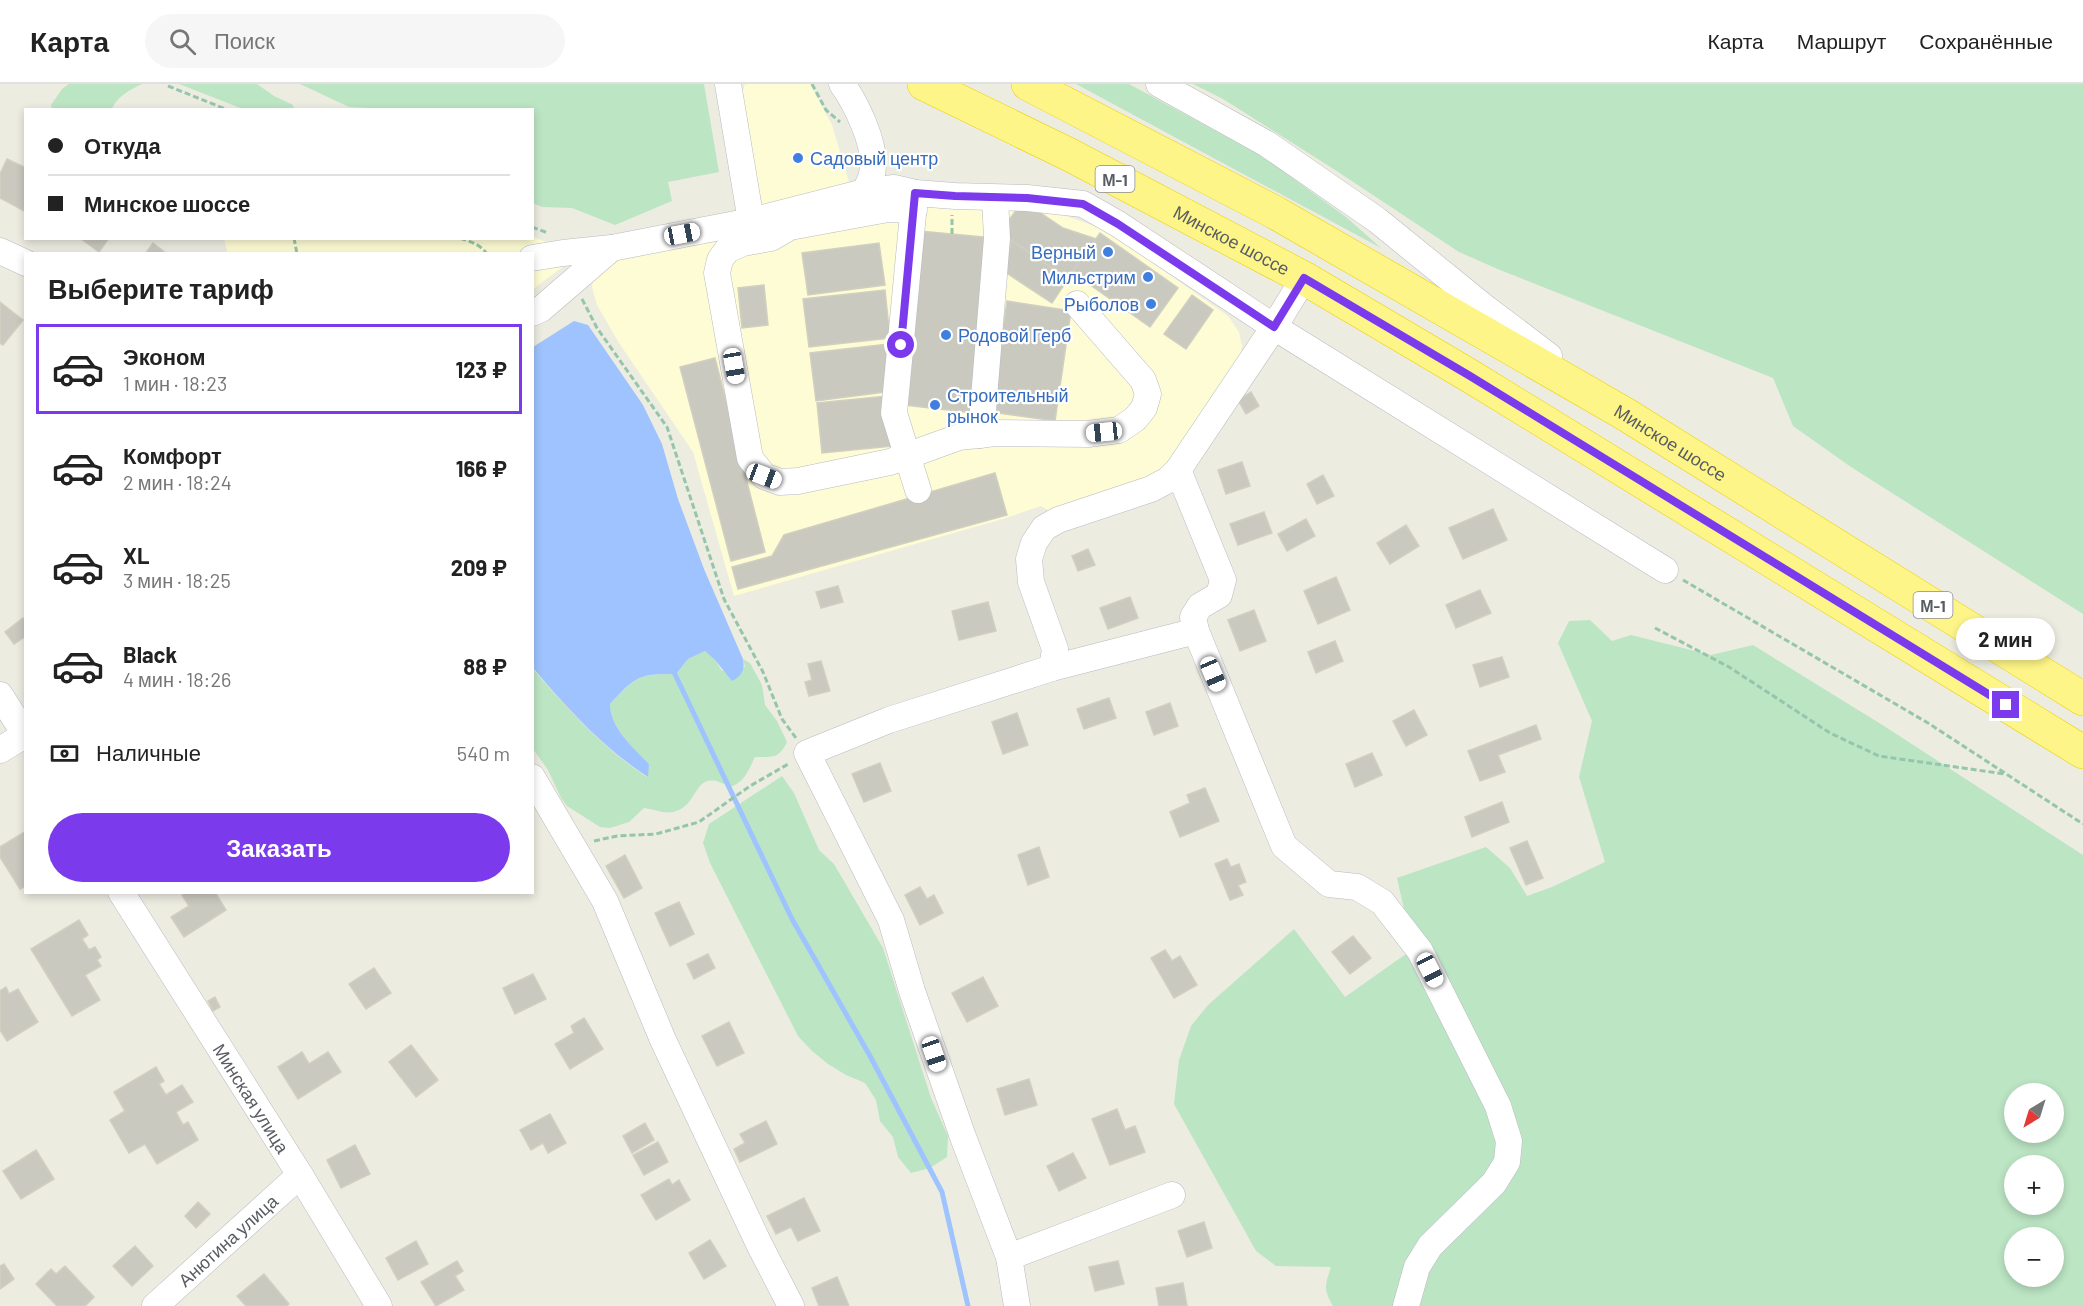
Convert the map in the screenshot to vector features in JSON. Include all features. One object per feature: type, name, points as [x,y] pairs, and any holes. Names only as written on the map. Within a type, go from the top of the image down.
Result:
[{"type":"highway","name":"Минское шоссе","points":[[924,84],[1070,155],[1304,278],[1470,376],[2083,752]]},
{"type":"highway","name":"Минское шоссе","points":[[1028,84],[1276,213],[1625,414],[2083,699]]},
{"type":"street","points":[[728,84],[751,220]]},
{"type":"street","points":[[842,84],[856,109],[872,149],[873,166],[864,192]]},
{"type":"street","points":[[1159,84],[1267,144],[1377,220],[1483,306],[1625,414]]},
{"type":"street","points":[[873,166],[879,175],[908,197]]},
{"type":"street","points":[[534,258],[612,248],[751,220],[864,192],[908,197],[1027,198],[1083,204],[1118,224],[1274,327],[1665,570]]},
{"type":"street","points":[[908,197],[894,413],[918,490]]},
{"type":"street","points":[[908,197],[888,209],[790,227],[771,238],[743,243],[728,250],[720,260],[717,273],[750,458],[764,476],[780,482],[798,481],[890,462],[958,437],[996,433],[1088,434],[1119,430],[1135,419],[1144,408],[1148,394],[1143,380],[1077,304]]},
{"type":"street","points":[[981,435],[997,238],[994,198]]},
{"type":"street","points":[[534,312],[541,309],[612,248]]},
{"type":"street","points":[[0,251],[24,262]]},
{"type":"street","points":[[1052,668],[1054,649],[1031,582],[1029,559],[1034,543],[1044,528],[1058,520],[1150,489],[1168,480],[1178,470],[1274,327],[1304,278]]},
{"type":"street","points":[[1178,470],[1223,580],[1219,595],[1200,606],[1193,617],[1196,631],[1284,846],[1329,884],[1357,887],[1382,902],[1420,951],[1498,1106],[1509,1141],[1507,1162],[1494,1183],[1430,1246],[1418,1267],[1406,1306]]},
{"type":"street","points":[[1017,1306],[1009,1257],[963,1137],[912,991],[891,920],[807,753],[889,720],[1052,668],[1196,631]]},
{"type":"street","points":[[0,695],[24,733]]},
{"type":"street","points":[[0,750],[24,736]]},
{"type":"street","points":[[534,780],[605,901],[663,1040],[759,1244],[791,1306]]},
{"type":"street","name":"Минская улица","points":[[122,894],[300,1175],[379,1306]]},
{"type":"street","name":"Анютина улица","points":[[155,1306],[300,1175]]},
{"type":"street","points":[[1009,1257],[1172,1195]]},
{"type":"path","points":[[812,84],[826,110],[834,119],[843,124]]},
{"type":"path","points":[[168,86],[223,108]]},
{"type":"path","points":[[952,214],[952,234]]},
{"type":"path","points":[[466,240],[483,248],[486,252]]},
{"type":"path","points":[[571,845],[617,836],[656,834],[699,822],[750,786],[807,753],[782,719],[763,672],[724,599],[667,427],[597,328],[573,282]]},
{"type":"path","points":[[1665,570],[1928,723],[2083,824]]},
{"type":"path","points":[[1655,628],[1729,667],[1830,733],[1879,756],[2007,774]]},
{"type":"shaded area","name":"Садовый центр","points":[[745,84],[810,84],[832,125],[852,192],[763,210],[742,93]]},
{"type":"shaded area","name":"Строительный рынок","points":[[893,197],[1023,201],[1106,230],[1228,316],[1239,332],[1242,346],[1240,357],[1166,473],[1052,513],[1041,506],[734,596],[693,452],[619,343],[597,305],[592,287],[594,275],[615,258]]},
{"type":"shaded area","points":[[534,237],[554,245],[572,260],[534,288],[534,252],[227,252],[224,240],[534,240]]},
{"type":"green space","points":[[69,84],[142,84],[121,97],[112,108],[52,108],[51,105],[62,89]]},
{"type":"green space","points":[[179,84],[257,84],[293,105],[294,108],[240,108]]},
{"type":"green space","points":[[300,84],[704,84],[719,172],[668,182],[672,201],[615,225],[572,208],[542,207],[534,203],[534,108],[349,107]]},
{"type":"green space","points":[[1076,84],[1129,84],[1262,156],[1346,217],[1381,248]]},
{"type":"green space","points":[[1193,84],[2083,84],[2083,614],[1851,467],[1793,426],[1773,378],[1459,252],[1223,99]]},
{"type":"green space","points":[[1590,620],[1612,641],[1631,635],[1711,655],[1753,645],[1884,726],[2083,855],[2083,1306],[1333,1306],[1326,1287],[1331,1267],[1276,1266],[1256,1251],[1174,1104],[1179,1060],[1191,1026],[1208,1005],[1294,929],[1345,997],[1413,949],[1397,878],[1486,847],[1510,868],[1527,896],[1605,862],[1579,777],[1592,721],[1558,643],[1569,621]]},
{"type":"green space","points":[[705,651],[722,671],[745,667],[743,659],[750,663],[762,685],[765,705],[777,721],[787,742],[781,752],[770,757],[755,757],[743,779],[735,785],[730,787],[709,781],[702,784],[682,808],[673,812],[662,812],[644,808],[629,822],[610,828],[600,827],[567,806],[548,770],[534,750],[534,670],[600,740],[647,777],[649,764],[618,729],[610,704],[638,679],[645,676],[676,674],[688,659]]},
{"type":"green space","points":[[782,776],[794,793],[819,850],[834,864],[883,948],[931,1098],[948,1136],[947,1157],[930,1168],[911,1173],[898,1157],[893,1137],[880,1121],[876,1100],[865,1083],[828,1064],[798,1036],[710,863],[703,843],[709,824]]},
{"type":"water","points":[[574,321],[588,325],[643,405],[662,444],[678,499],[704,569],[743,659],[742,672],[732,681],[705,651],[688,659],[676,674],[638,678],[610,704],[618,729],[649,764],[648,777],[601,740],[572,712],[534,669],[534,346]]},
{"type":"building","points":[[7,159],[24,167],[24,211],[0,198],[0,174]]},
{"type":"building","points":[[1023,201],[1063,228],[1096,239],[1068,279],[1011,240],[1003,228]]},
{"type":"building","name":"Родовой Герб","points":[[919,231],[983,237],[988,264],[973,413],[905,405]]},
{"type":"building","points":[[1100,233],[1178,288],[1150,327],[1072,272]]},
{"type":"building","points":[[83,240],[108,240],[99,252]]},
{"type":"building","points":[[1011,240],[1068,279],[1052,303],[1005,272]]},
{"type":"building","points":[[153,243],[164,252],[146,252]]},
{"type":"building","points":[[879,243],[885,285],[808,295],[802,253]]},
{"type":"building","points":[[764,285],[768,325],[742,328],[738,288]]},
{"type":"building","points":[[885,290],[890,338],[809,347],[803,299]]},
{"type":"building","points":[[1192,295],[1213,310],[1186,349],[1164,334]]},
{"type":"building","points":[[1007,301],[1071,311],[1055,421],[991,412]]},
{"type":"building","points":[[0,302],[23,320],[3,345],[0,343]]},
{"type":"building","points":[[888,344],[885,392],[816,401],[810,353]]},
{"type":"building","points":[[715,358],[765,552],[731,561],[680,367]]},
{"type":"building","points":[[1251,392],[1259,406],[1246,414],[1238,400]]},
{"type":"building","points":[[887,396],[892,446],[822,453],[817,403]]},
{"type":"building","points":[[1242,462],[1250,486],[1226,494],[1218,470]]},
{"type":"building","points":[[995,473],[1007,515],[738,589],[732,567],[772,556],[784,535]]},
{"type":"building","points":[[1323,475],[1334,496],[1317,504],[1307,484]]},
{"type":"building","points":[[1493,509],[1507,540],[1463,559],[1449,528]]},
{"type":"building","points":[[1264,512],[1272,533],[1238,545],[1230,524]]},
{"type":"building","points":[[1306,519],[1315,536],[1287,551],[1278,534]]},
{"type":"building","points":[[1406,525],[1419,546],[1390,564],[1377,543]]},
{"type":"building","points":[[1088,549],[1095,565],[1078,571],[1072,556]]},
{"type":"building","points":[[1336,577],[1350,610],[1318,624],[1304,591]]},
{"type":"building","points":[[838,586],[843,602],[821,608],[816,592]]},
{"type":"building","points":[[1480,590],[1491,613],[1456,628],[1446,605]]},
{"type":"building","points":[[1130,597],[1138,618],[1108,629],[1100,608]]},
{"type":"building","points":[[988,602],[996,631],[959,640],[952,611]]},
{"type":"building","points":[[1254,610],[1266,641],[1240,651],[1228,620]]},
{"type":"building","points":[[24,619],[24,637],[14,644],[5,632]]},
{"type":"building","points":[[1335,641],[1343,661],[1316,673],[1308,652]]},
{"type":"building","points":[[1502,657],[1509,677],[1480,687],[1473,665]]},
{"type":"building","points":[[821,661],[830,691],[809,696],[805,682],[812,680],[808,664]]},
{"type":"building","points":[[1109,698],[1116,718],[1084,729],[1077,709]]},
{"type":"building","points":[[1170,703],[1178,726],[1154,735],[1146,712]]},
{"type":"building","points":[[1414,710],[1427,735],[1406,746],[1393,721]]},
{"type":"building","points":[[1017,713],[1028,745],[1003,754],[992,722]]},
{"type":"building","points":[[1536,725],[1541,739],[1498,755],[1505,772],[1480,781],[1468,751]]},
{"type":"building","points":[[1372,753],[1382,775],[1355,787],[1346,764]]},
{"type":"building","points":[[880,763],[891,791],[864,802],[852,774]]},
{"type":"building","points":[[1205,788],[1219,821],[1180,837],[1170,812],[1190,803],[1187,795]]},
{"type":"building","points":[[1502,802],[1509,822],[1472,837],[1465,817]]},
{"type":"building","points":[[24,832],[24,887],[20,889],[0,857],[0,847]]},
{"type":"building","points":[[1527,841],[1543,878],[1526,885],[1510,848]]},
{"type":"building","points":[[1039,847],[1049,877],[1028,885],[1018,855]]},
{"type":"building","points":[[625,855],[642,888],[624,898],[606,866]]},
{"type":"building","points":[[1227,859],[1231,867],[1239,864],[1246,882],[1238,885],[1243,895],[1230,900],[1215,864]]},
{"type":"building","points":[[920,887],[927,899],[934,895],[943,913],[920,925],[905,895]]},
{"type":"building","points":[[216,894],[226,910],[184,937],[171,917],[189,906],[182,895]]},
{"type":"building","points":[[679,902],[694,934],[670,946],[655,913]]},
{"type":"building","points":[[79,920],[88,935],[82,939],[89,950],[95,947],[101,957],[97,960],[101,966],[85,975],[100,1000],[72,1016],[31,949]]},
{"type":"building","points":[[1353,936],[1371,958],[1350,974],[1332,952]]},
{"type":"building","points":[[1165,950],[1172,961],[1180,956],[1197,985],[1174,998],[1151,958]]},
{"type":"building","points":[[708,954],[715,968],[694,979],[687,964]]},
{"type":"building","points":[[374,968],[391,993],[366,1009],[349,984]]},
{"type":"building","points":[[533,974],[546,999],[515,1014],[503,988]]},
{"type":"building","points":[[983,977],[998,1006],[967,1022],[952,993]]},
{"type":"building","points":[[6,987],[9,994],[18,989],[38,1022],[7,1041],[0,1030],[0,991]]},
{"type":"building","points":[[215,997],[220,1007],[213,1011],[208,1001]]},
{"type":"building","points":[[584,1018],[603,1049],[570,1069],[555,1044],[574,1033],[571,1026]]},
{"type":"building","points":[[729,1022],[744,1053],[717,1066],[702,1036]]},
{"type":"building","points":[[411,1045],[438,1080],[416,1097],[389,1062]]},
{"type":"building","points":[[302,1052],[309,1064],[328,1052],[341,1072],[298,1099],[278,1067]]},
{"type":"building","points":[[156,1067],[164,1081],[159,1084],[166,1095],[182,1085],[193,1102],[176,1112],[183,1125],[188,1122],[198,1140],[157,1164],[145,1144],[129,1153],[110,1120],[125,1111],[114,1092]]},
{"type":"building","points":[[1029,1079],[1037,1105],[1005,1115],[997,1089]]},
{"type":"building","points":[[1117,1109],[1125,1130],[1135,1126],[1145,1152],[1110,1165],[1092,1119]]},
{"type":"building","points":[[550,1114],[566,1143],[548,1153],[543,1143],[531,1150],[520,1130]]},
{"type":"building","points":[[766,1121],[777,1144],[740,1162],[734,1149],[745,1143],[740,1134]]},
{"type":"building","points":[[645,1123],[654,1140],[632,1153],[623,1136]]},
{"type":"building","points":[[658,1142],[668,1162],[644,1175],[633,1155]]},
{"type":"building","points":[[355,1145],[370,1174],[341,1188],[327,1160]]},
{"type":"building","points":[[36,1150],[54,1179],[21,1199],[3,1171]]},
{"type":"building","points":[[1073,1153],[1086,1178],[1059,1191],[1047,1166]]},
{"type":"building","points":[[669,1179],[672,1185],[679,1180],[690,1200],[656,1220],[641,1195]]},
{"type":"building","points":[[804,1198],[820,1231],[798,1241],[791,1227],[776,1234],[767,1216]]},
{"type":"building","points":[[198,1202],[210,1214],[196,1228],[185,1216]]},
{"type":"building","points":[[1204,1222],[1212,1248],[1187,1257],[1178,1231]]},
{"type":"building","points":[[710,1240],[726,1266],[704,1279],[689,1253]]},
{"type":"building","points":[[416,1241],[428,1264],[398,1280],[386,1258]]},
{"type":"building","points":[[135,1246],[153,1266],[132,1286],[113,1266]]},
{"type":"building","points":[[457,1261],[463,1271],[455,1276],[464,1290],[436,1306],[421,1282]]},
{"type":"building","points":[[1118,1261],[1124,1284],[1095,1291],[1089,1267]]},
{"type":"building","points":[[4,1264],[14,1279],[0,1289],[0,1266]]},
{"type":"building","points":[[65,1266],[94,1297],[85,1306],[57,1306],[36,1284],[51,1269],[56,1274]]},
{"type":"building","points":[[264,1274],[289,1304],[286,1306],[246,1306],[237,1296]]},
{"type":"building","points":[[837,1277],[849,1306],[819,1306],[812,1288]]},
{"type":"building","points":[[1183,1283],[1187,1306],[1159,1306],[1156,1288]]},
{"type":"waterway","points":[[672,668],[792,919],[870,1056],[942,1192],[968,1306]]},
{"type":"place","name":"Садовый центр","points":[[798,158]]},
{"type":"place","name":"Верный","points":[[1108,252]]},
{"type":"place","name":"Мильстрим","points":[[1148,277]]},
{"type":"place","name":"Рыболов","points":[[1151,304]]},
{"type":"place","name":"Родовой Герб","points":[[946,335]]},
{"type":"place","name":"Строительный рынок","points":[[935,405]]},
{"type":"route","points":[[901,345],[915,193],[1027,198],[1083,204],[1118,224],[1274,327],[1304,278],[1470,376],[2006,705]]}]
